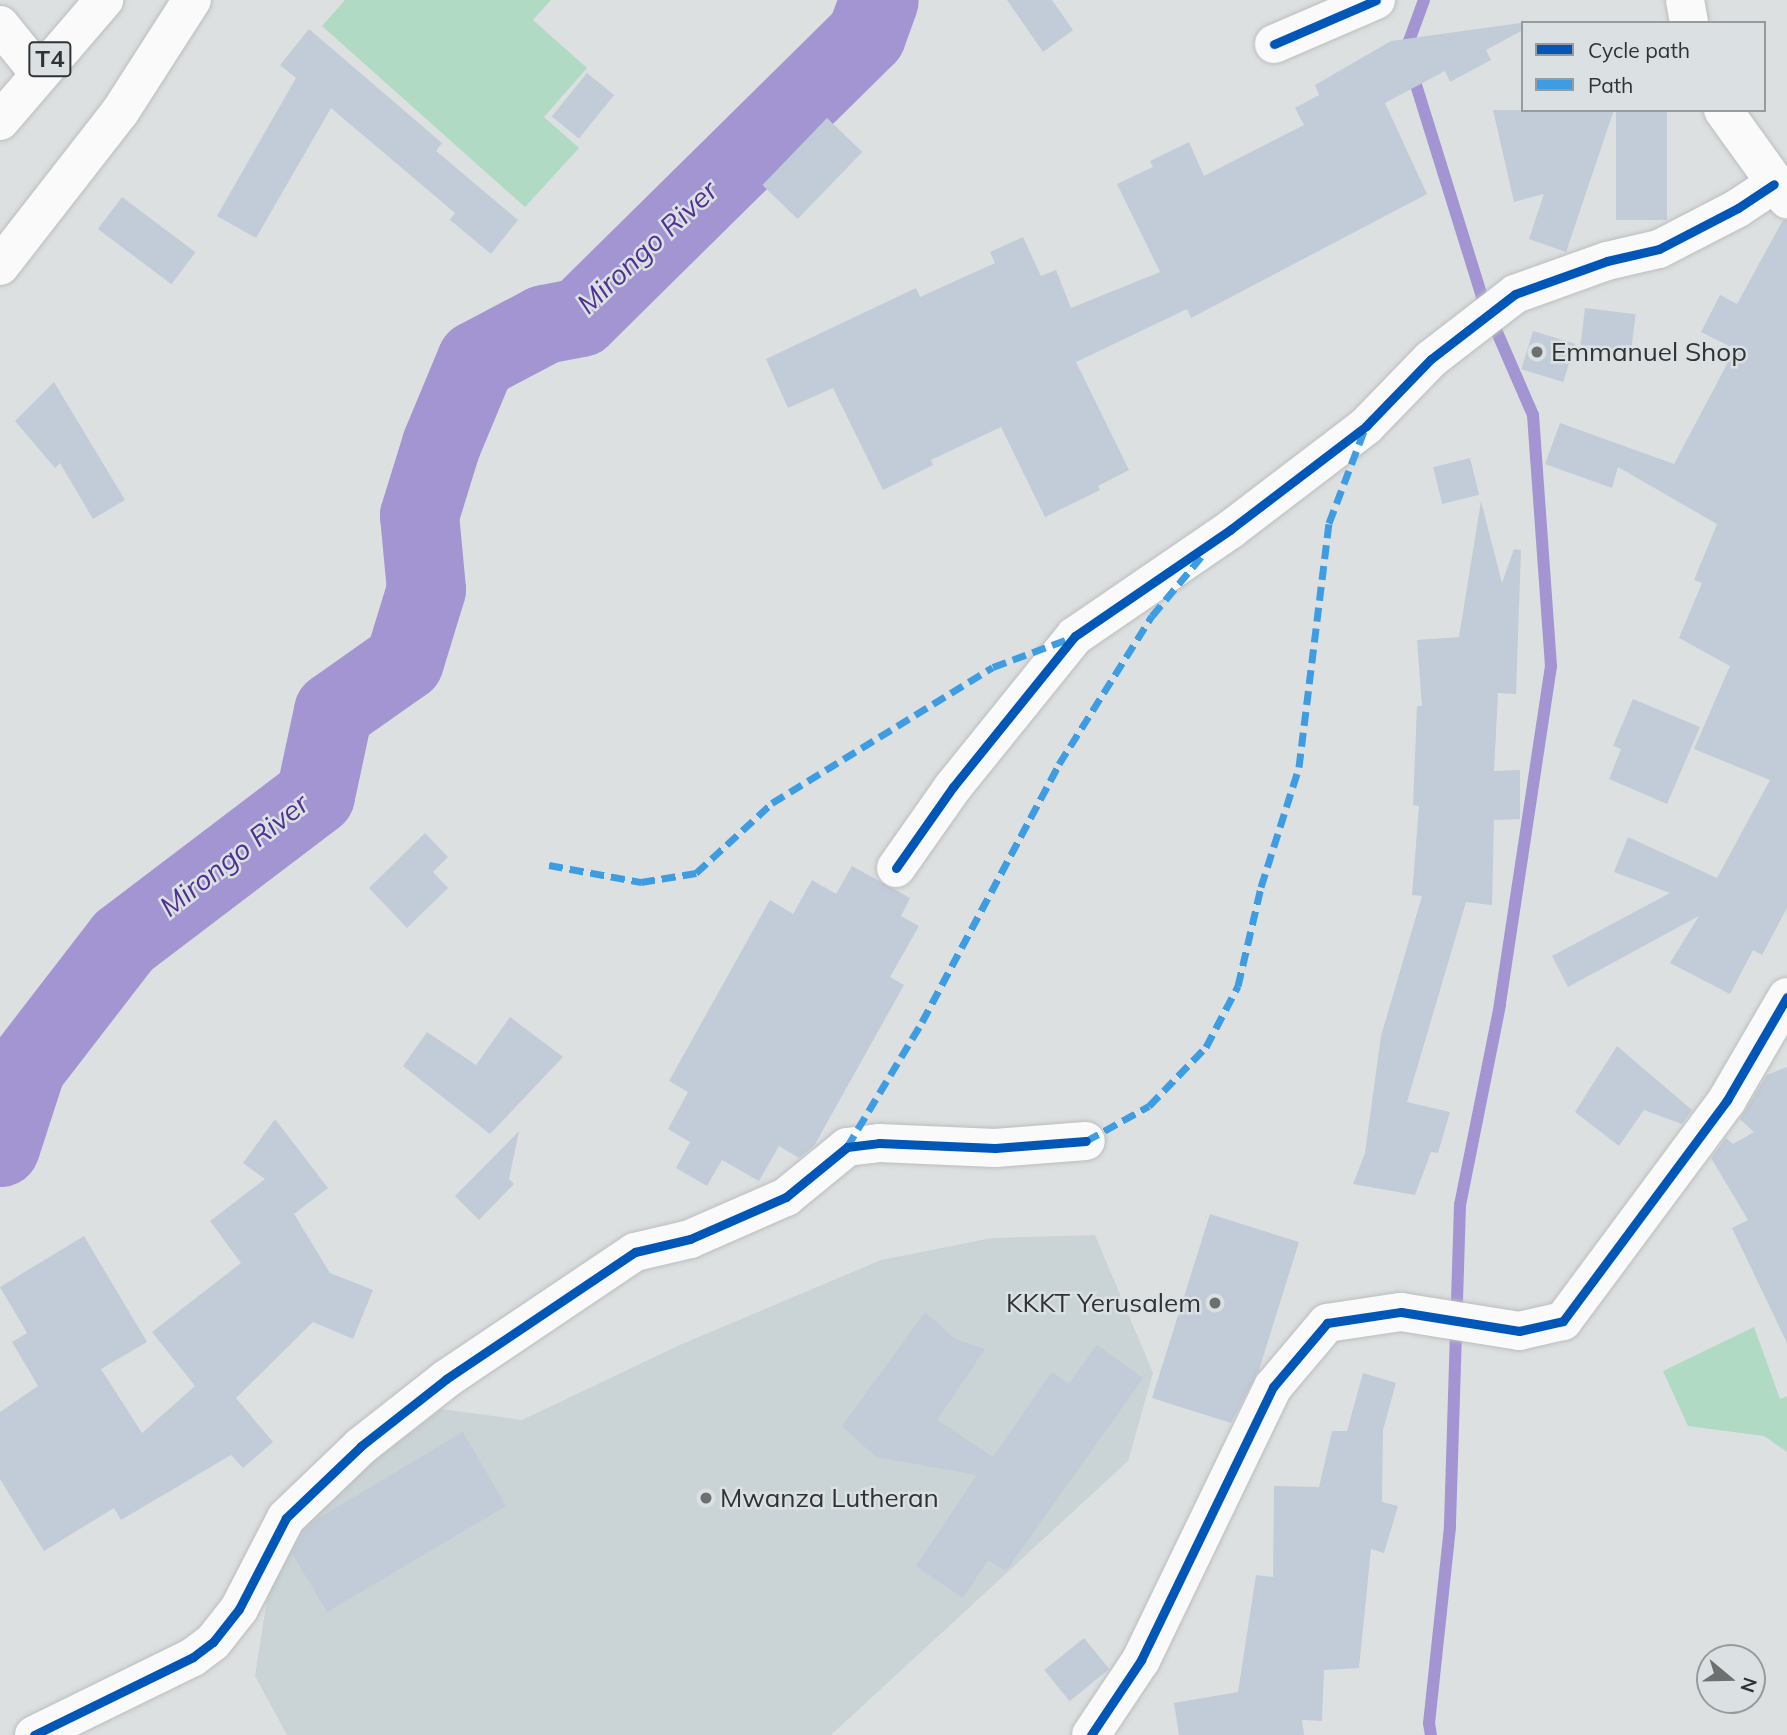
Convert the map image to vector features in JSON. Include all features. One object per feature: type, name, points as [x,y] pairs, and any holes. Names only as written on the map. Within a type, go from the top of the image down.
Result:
[{"type":"main road","name":"T4","points":[[0,121],[38,72],[104,0]]},
{"type":"main road","points":[[0,266],[120,112],[192,0]]},
{"type":"main road","points":[[1274,44],[1376,0]]},
{"type":"main road","points":[[1685,0],[1689,21]]},
{"type":"main road","points":[[0,25],[38,72]]},
{"type":"main road","points":[[896,869],[953,787],[1075,636],[1317,464],[1366,426],[1431,359],[1515,294],[1607,261],[1658,249],[1738,208],[1780,192],[1724,112]]},
{"type":"main road","points":[[1091,1735],[1141,1660],[1273,1387],[1327,1323],[1401,1312],[1519,1331],[1563,1321],[1727,1100],[1787,998]]},
{"type":"main road","points":[[34,1735],[193,1657],[213,1642],[239,1609],[286,1518],[361,1446],[446,1379],[635,1252],[690,1239],[786,1197],[847,1147],[879,1143],[995,1148],[1086,1141]]},
{"type":"shaded area","name":"Mwanza Lutheran","points":[[1095,1235],[1153,1373],[1128,1461],[831,1735],[287,1735],[255,1676],[277,1535],[441,1409],[522,1420],[682,1344],[881,1260],[992,1238]]},
{"type":"green space","points":[[345,0],[551,0],[533,20],[587,68],[544,117],[579,148],[525,207],[322,26]]},
{"type":"green space","points":[[1754,1327],[1780,1399],[1787,1396],[1787,1452],[1764,1436],[1688,1426],[1663,1371]]},
{"type":"building","points":[[1007,0],[1052,0],[1073,30],[1043,52]]},
{"type":"building","points":[[1521,23],[1521,31],[1486,50],[1491,60],[1450,82],[1445,71],[1385,103],[1427,194],[1191,318],[1187,309],[1076,362],[1129,470],[1098,486],[1100,490],[1045,517],[1001,427],[931,460],[933,465],[883,490],[833,388],[788,408],[766,359],[916,288],[920,297],[995,263],[990,252],[1023,237],[1041,276],[1056,270],[1071,308],[1160,272],[1117,184],[1153,167],[1150,161],[1189,142],[1204,176],[1304,125],[1295,108],[1319,95],[1315,85],[1391,41]]},
{"type":"building","points":[[309,29],[442,143],[436,151],[518,220],[491,254],[450,220],[455,213],[331,108],[256,238],[217,216],[296,78],[280,65]]},
{"type":"building","points":[[587,73],[614,95],[579,139],[552,117]]},
{"type":"building","points":[[1493,110],[1613,112],[1566,252],[1529,239],[1544,194],[1514,202]]},
{"type":"building","points":[[1616,112],[1667,112],[1667,220],[1616,220]]},
{"type":"building","points":[[827,118],[862,152],[798,219],[762,185]]},
{"type":"building","points":[[122,197],[195,252],[171,284],[98,229]]},
{"type":"building","points":[[1783,220],[1787,220],[1787,908],[1762,955],[1753,950],[1730,994],[1670,963],[1699,916],[1568,987],[1552,956],[1670,893],[1614,872],[1628,837],[1717,878],[1770,780],[1694,749],[1730,666],[1679,638],[1702,583],[1694,580],[1717,524],[1618,467],[1612,488],[1545,464],[1560,423],[1674,464],[1735,349],[1701,332],[1720,295],[1737,304]]},
{"type":"building","points":[[1585,308],[1636,314],[1631,351],[1580,345]]},
{"type":"building","points":[[1533,331],[1575,344],[1563,382],[1521,369]]},
{"type":"building","points":[[54,382],[125,500],[93,519],[60,463],[55,468],[15,421]]},
{"type":"building","points":[[1470,458],[1479,495],[1442,504],[1433,467]]},
{"type":"building","points":[[1481,501],[1502,583],[1514,549],[1521,550],[1516,694],[1498,693],[1494,771],[1520,770],[1520,819],[1494,820],[1492,905],[1466,902],[1407,1102],[1450,1112],[1438,1153],[1431,1152],[1415,1195],[1353,1184],[1365,1153],[1381,1036],[1422,896],[1412,895],[1419,806],[1413,805],[1417,706],[1422,706],[1417,640],[1459,637]]},
{"type":"building","points":[[1633,699],[1700,727],[1667,804],[1609,779],[1621,749],[1613,746]]},
{"type":"building","points":[[425,833],[448,857],[433,872],[448,888],[407,928],[369,888]]},
{"type":"building","points":[[852,866],[910,898],[901,916],[919,926],[890,977],[904,985],[814,1146],[799,1158],[779,1146],[759,1181],[722,1160],[707,1186],[676,1168],[690,1142],[668,1129],[688,1092],[669,1081],[770,900],[793,914],[812,880],[836,894]]},
{"type":"building","points":[[510,1017],[563,1057],[490,1134],[403,1066],[427,1032],[476,1065]]},
{"type":"building","points":[[1617,1046],[1692,1110],[1682,1124],[1644,1110],[1619,1146],[1575,1112]]},
{"type":"building","points":[[1787,1067],[1787,1343],[1732,1228],[1748,1220],[1711,1158],[1726,1138],[1733,1144],[1754,1132],[1740,1119],[1767,1075]]},
{"type":"building","points":[[275,1119],[328,1188],[294,1214],[330,1273],[373,1290],[353,1339],[313,1322],[236,1398],[273,1442],[243,1468],[231,1455],[121,1520],[114,1508],[44,1551],[0,1479],[0,1412],[38,1386],[12,1342],[27,1333],[0,1287],[84,1236],[147,1342],[101,1369],[142,1433],[195,1386],[152,1332],[241,1263],[210,1221],[265,1179],[243,1163]]},
{"type":"building","points":[[519,1131],[509,1179],[514,1184],[479,1220],[455,1196]]},
{"type":"building","points":[[1210,1214],[1299,1242],[1259,1370],[1231,1423],[1152,1398]]},
{"type":"building","points":[[925,1312],[955,1339],[985,1349],[937,1420],[993,1457],[1052,1372],[1069,1384],[1097,1345],[1143,1378],[1006,1571],[988,1560],[963,1598],[916,1566],[977,1475],[876,1457],[842,1426]]},
{"type":"building","points":[[1363,1373],[1396,1383],[1383,1430],[1382,1502],[1398,1506],[1384,1553],[1371,1549],[1359,1668],[1324,1670],[1322,1721],[1302,1720],[1304,1735],[1179,1735],[1174,1703],[1238,1692],[1256,1575],[1273,1577],[1274,1486],[1319,1487],[1332,1431],[1347,1431]]},
{"type":"building","points":[[463,1432],[506,1506],[327,1612],[292,1553],[304,1531],[317,1519]]},
{"type":"building","points":[[1084,1638],[1109,1669],[1070,1701],[1044,1670]]},
{"type":"waterway","name":"Mirongo River","points":[[0,1147],[26,1067],[123,941],[315,795],[333,711],[404,661],[426,589],[419,515],[441,444],[476,360],[544,324],[580,317],[866,35],[879,0]]},
{"type":"waterway","points":[[1405,52],[1424,0]]},
{"type":"waterway","points":[[1412,72],[1483,300],[1533,415],[1551,666],[1500,1005],[1460,1205],[1450,1527],[1429,1723],[1431,1735]]},
{"type":"marked path","points":[[1086,1141],[1149,1106],[1206,1047],[1238,986],[1261,887],[1299,767],[1329,523],[1364,431]]},
{"type":"marked path","points":[[847,1147],[922,1022],[1059,764],[1152,616],[1201,557]]},
{"type":"marked path","points":[[549,865],[641,882],[696,873],[772,803],[993,667],[1071,638]]},
{"type":"cycle path","points":[[1274,44],[1376,0]]},
{"type":"cycle path","points":[[896,868],[953,787],[1075,636],[1231,529],[1366,426],[1431,359],[1515,294],[1607,261],[1659,249],[1738,208],[1774,184]]},
{"type":"cycle path","points":[[1091,1735],[1141,1660],[1273,1387],[1327,1323],[1401,1312],[1519,1331],[1563,1321],[1727,1100],[1787,997]]},
{"type":"cycle path","points":[[34,1735],[193,1657],[213,1642],[239,1609],[286,1518],[361,1446],[446,1379],[635,1252],[690,1239],[786,1197],[847,1147],[879,1143],[995,1148],[1086,1141]]},
{"type":"place","name":"Emmanuel Shop","points":[[1537,352]]},
{"type":"place","name":"KKKT Yerusalem","points":[[1215,1303]]},
{"type":"place","name":"Mwanza Lutheran","points":[[706,1498]]}]
